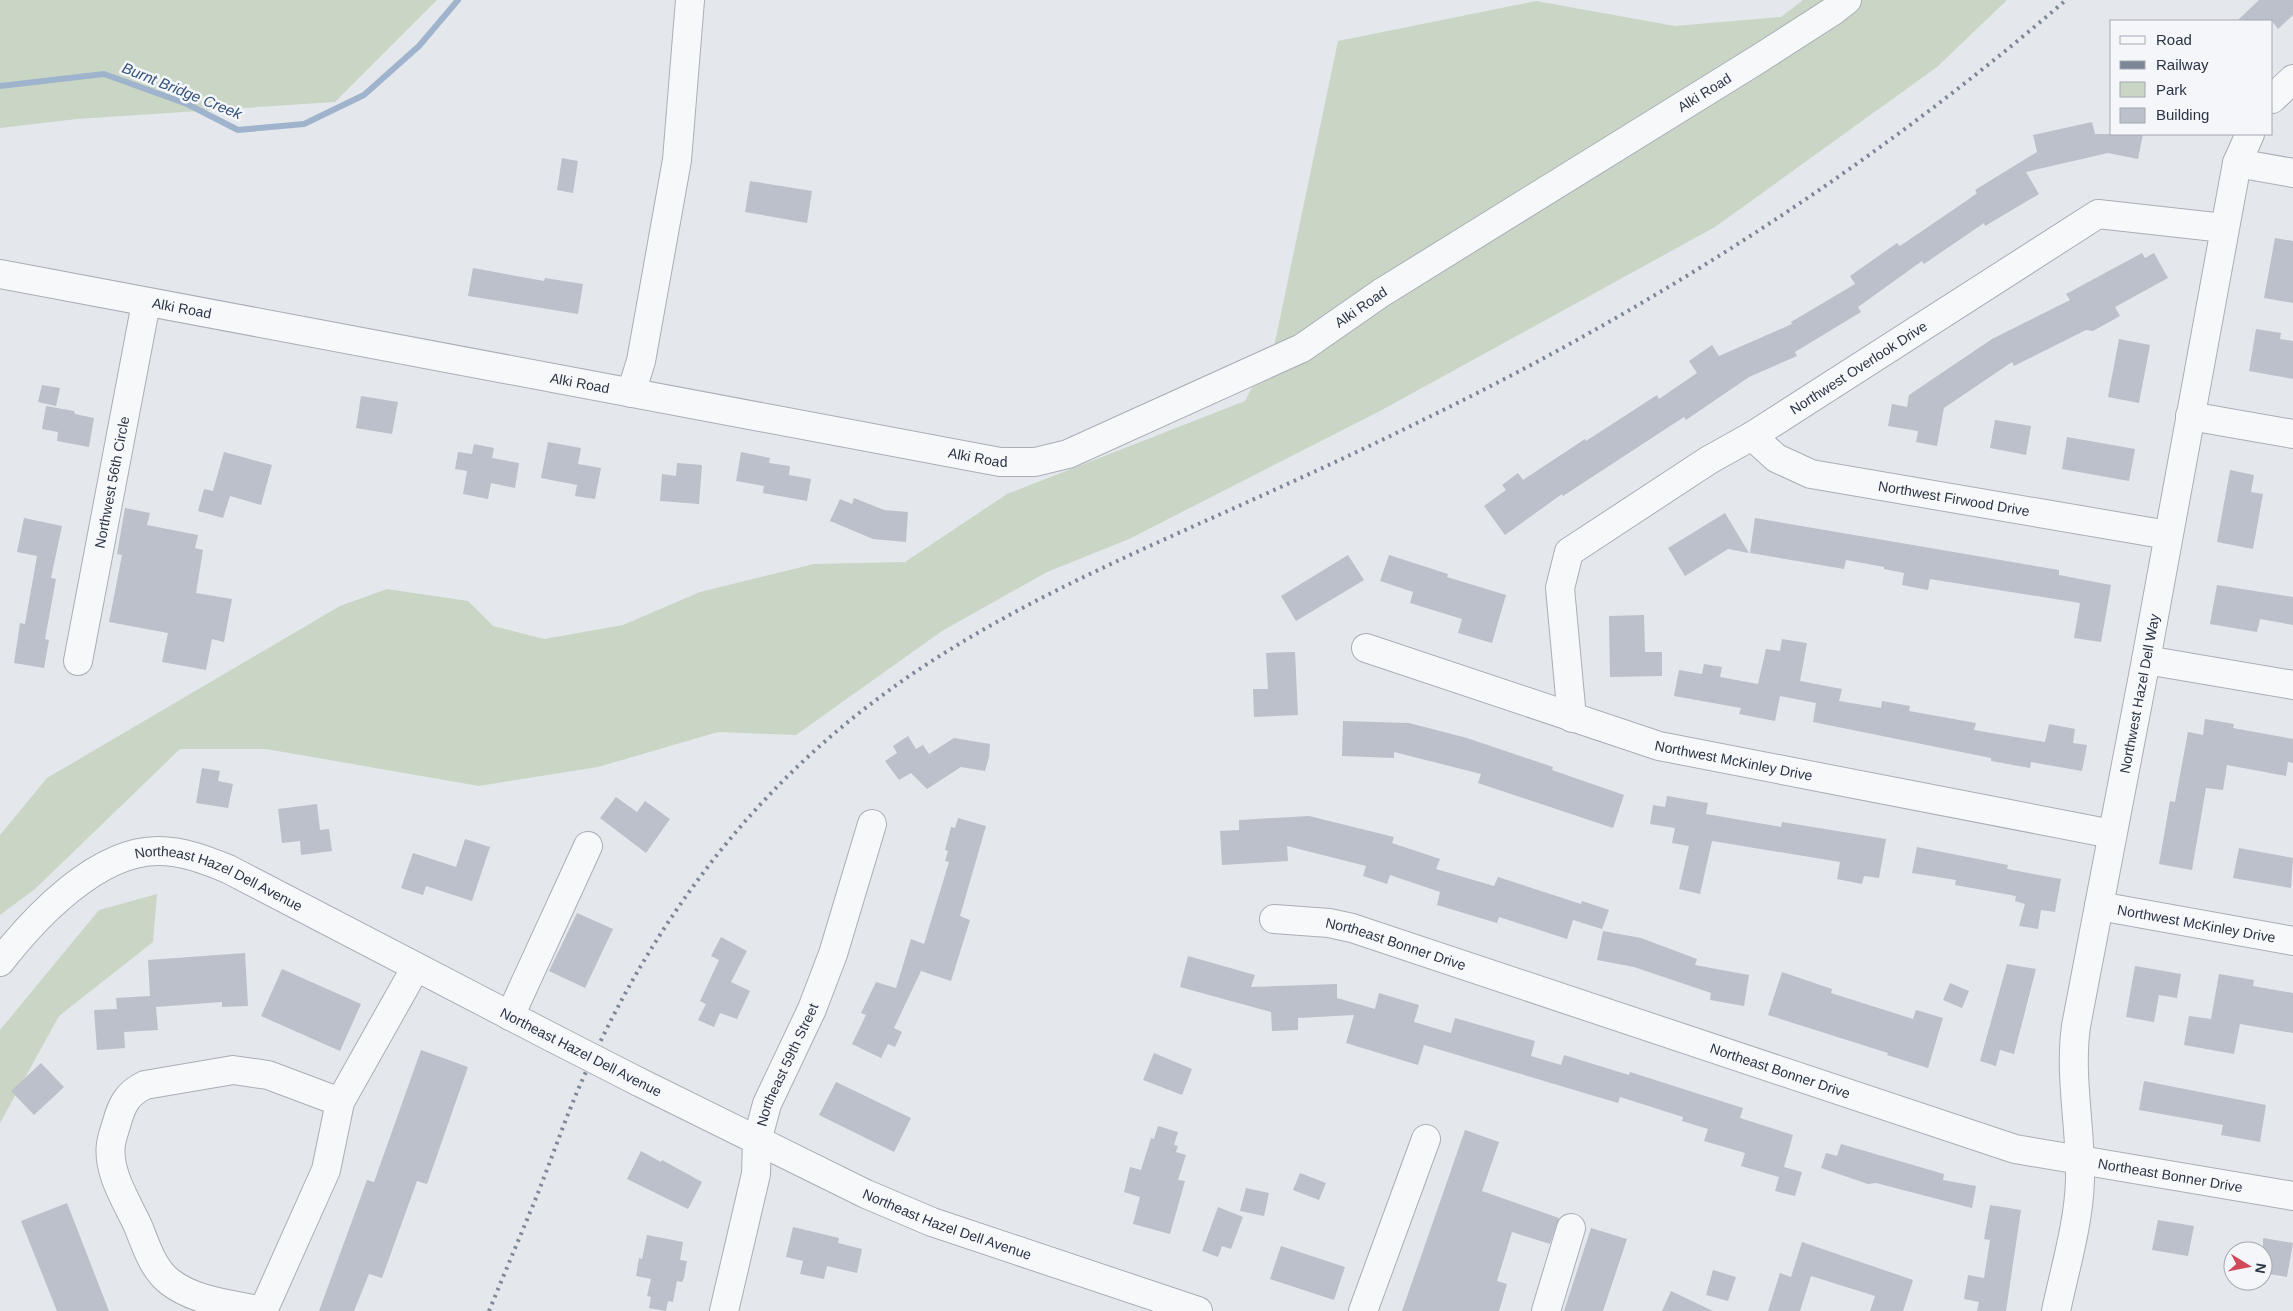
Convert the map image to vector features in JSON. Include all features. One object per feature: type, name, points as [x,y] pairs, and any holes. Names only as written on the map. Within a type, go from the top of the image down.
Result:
[{"type":"street","points":[[631,393],[641,361],[676,160],[690,0]]},
{"type":"street","name":"Alki Road","points":[[0,274],[146,303],[1000,462],[1035,462],[1068,454],[1302,348],[1381,293],[1760,58],[1847,0]]},
{"type":"street","points":[[2273,99],[2293,79]]},
{"type":"street","points":[[2224,228],[2237,163],[2250,135]]},
{"type":"street","points":[[2237,163],[2293,173]]},
{"type":"street","name":"Northwest Overlook Drive","points":[[1572,718],[1560,588],[1569,552],[1709,460],[1752,436],[2098,214],[2224,228]]},
{"type":"street","name":"Northwest Hazel Dell Way","points":[[2056,1311],[2077,1212],[2080,1161],[2073,1056],[2076,1026],[2146,660],[2224,228]]},
{"type":"street","name":"Northwest 56th Circle","points":[[78,661],[146,303]]},
{"type":"street","points":[[2190,416],[2293,434]]},
{"type":"street","name":"Northwest Firwood Drive","points":[[1752,436],[1776,458],[1811,474],[2168,535]]},
{"type":"street","name":"Northwest McKinley Drive","points":[[1366,648],[1659,746],[2112,834]]},
{"type":"street","points":[[2146,660],[2293,685]]},
{"type":"street","name":"Northeast 59th Street","points":[[724,1311],[756,1174],[757,1141],[767,1104],[812,1009],[833,954],[872,824]]},
{"type":"street","points":[[510,1016],[588,846]]},
{"type":"street","name":"Northeast Hazel Dell Avenue","points":[[0,962],[25,930],[58,899],[98,869],[125,857],[157,851],[188,854],[228,869],[637,1081],[866,1194],[932,1222],[1188,1309]]},
{"type":"street","name":"Northwest McKinley Drive","points":[[2099,906],[2293,941]]},
{"type":"street","name":"Northeast Bonner Drive","points":[[1274,918],[1329,923],[1352,928],[2015,1149],[2293,1196]]},
{"type":"street","points":[[340,1102],[268,1075],[233,1070],[145,1085],[135,1090],[127,1098],[121,1107],[111,1145],[114,1171],[155,1266],[168,1281],[185,1292],[204,1299],[263,1311],[326,1170],[340,1102],[416,967]]},
{"type":"street","points":[[1363,1311],[1426,1140]]},
{"type":"street","points":[[1546,1311],[1571,1228]]},
{"type":"green space","points":[[0,0],[437,0],[335,102],[77,119],[0,128]]},
{"type":"green space","points":[[1803,0],[2007,0],[1937,67],[1715,227],[1380,411],[1129,539],[1047,572],[942,631],[796,735],[718,732],[598,767],[479,786],[266,749],[180,749],[35,889],[0,915],[0,835],[47,778],[340,606],[387,589],[468,601],[493,626],[544,639],[623,625],[700,592],[814,564],[905,562],[1007,494],[1245,401],[1275,342],[1338,41],[1536,1],[1675,26],[1781,17]]},
{"type":"green space","points":[[157,894],[153,942],[59,1016],[0,1123],[0,1030],[99,910]]},
{"type":"building","points":[[2259,0],[2293,0],[2293,15],[2278,29],[2273,20],[2238,20]]},
{"type":"building","points":[[2092,122],[2095,134],[2143,135],[2138,159],[2108,153],[2026,172],[2039,194],[1985,226],[1984,223],[1924,264],[1922,261],[1858,307],[1861,312],[1795,352],[1797,356],[1749,377],[1686,420],[1684,417],[1563,496],[1562,494],[1505,535],[1484,506],[1506,490],[1502,485],[1518,473],[1523,480],[1585,439],[1586,441],[1657,395],[1659,399],[1697,373],[1689,361],[1712,345],[1719,356],[1792,324],[1791,322],[1855,284],[1850,276],[1897,243],[1900,246],[1969,199],[1977,193],[1975,190],[2037,152],[2033,135]]},
{"type":"building","points":[[562,158],[578,161],[573,193],[557,190]]},
{"type":"building","points":[[750,181],[812,191],[807,223],[745,212]]},
{"type":"building","points":[[2275,238],[2293,241],[2293,303],[2264,298]]},
{"type":"building","points":[[2142,253],[2145,258],[2154,253],[2168,278],[2115,307],[2120,316],[2093,331],[2086,330],[2014,366],[2012,362],[1944,408],[1937,446],[1916,442],[1918,431],[1888,426],[1892,404],[1907,407],[1909,395],[1992,339],[2070,300],[2066,294]]},
{"type":"building","points":[[473,268],[544,281],[545,278],[583,284],[578,314],[468,296]]},
{"type":"building","points":[[2256,329],[2281,333],[2280,339],[2293,341],[2293,379],[2249,371]]},
{"type":"building","points":[[2119,339],[2150,345],[2139,403],[2108,397]]},
{"type":"building","points":[[42,385],[60,388],[56,406],[38,402]]},
{"type":"building","points":[[361,396],[398,402],[392,434],[356,428]]},
{"type":"building","points":[[46,406],[74,411],[75,414],[94,418],[89,447],[57,441],[58,432],[42,429]]},
{"type":"building","points":[[1995,420],[2031,426],[2026,455],[1990,448]]},
{"type":"building","points":[[2067,437],[2135,449],[2129,481],[2062,469]]},
{"type":"building","points":[[548,442],[581,448],[578,464],[601,468],[595,499],[575,496],[577,485],[541,478]]},
{"type":"building","points":[[474,444],[494,448],[492,458],[519,463],[515,488],[491,483],[488,499],[463,494],[467,471],[455,469],[458,452],[472,454]]},
{"type":"building","points":[[224,452],[272,465],[261,505],[230,496],[223,518],[198,511],[204,489],[213,491]]},
{"type":"building","points":[[741,452],[770,458],[769,463],[790,466],[789,475],[811,479],[807,501],[763,493],[764,486],[736,481]]},
{"type":"building","points":[[677,463],[702,465],[699,504],[660,501],[662,474],[676,476]]},
{"type":"building","points":[[2230,470],[2254,475],[2251,492],[2263,494],[2253,549],[2217,542]]},
{"type":"building","points":[[854,498],[884,510],[908,512],[906,542],[873,539],[830,521],[840,499],[852,504]]},
{"type":"building","points":[[125,508],[150,513],[147,525],[198,535],[195,548],[203,550],[196,593],[232,599],[224,642],[212,639],[206,670],[162,662],[168,633],[109,622],[122,555],[117,554]]},
{"type":"building","points":[[1725,513],[1749,553],[1728,549],[1685,576],[1668,548]]},
{"type":"building","points":[[24,518],[62,526],[51,578],[56,579],[45,639],[49,640],[44,668],[14,663],[20,623],[25,624],[37,556],[17,552]]},
{"type":"building","points":[[1755,518],[2059,570],[2059,575],[2111,585],[2101,642],[2074,638],[2080,603],[1930,579],[1928,590],[1902,585],[1904,573],[1884,569],[1884,567],[1846,560],[1844,569],[1750,553]]},
{"type":"building","points":[[1348,555],[1364,580],[1296,621],[1281,596]]},
{"type":"building","points":[[1389,555],[1448,574],[1447,577],[1506,595],[1492,643],[1458,633],[1462,619],[1410,603],[1413,592],[1380,581]]},
{"type":"building","points":[[2217,585],[2293,597],[2293,625],[2260,619],[2257,632],[2210,624]]},
{"type":"building","points":[[1644,615],[1645,652],[1662,652],[1662,676],[1610,677],[1609,616]]},
{"type":"building","points":[[1782,639],[1807,643],[1800,681],[1842,689],[1839,701],[1881,708],[1882,701],[1910,706],[1909,711],[1976,723],[1974,730],[2045,742],[2049,724],[2075,729],[2073,743],[2087,745],[2082,771],[2031,762],[2030,768],[1991,761],[1991,758],[1813,722],[1816,703],[1780,696],[1775,721],[1739,714],[1741,708],[1674,696],[1679,670],[1702,674],[1704,664],[1722,667],[1720,677],[1758,684],[1766,649],[1780,651]]},
{"type":"building","points":[[1295,652],[1298,715],[1254,717],[1253,689],[1268,689],[1266,653]]},
{"type":"building","points":[[2205,719],[2234,724],[2233,728],[2293,739],[2293,763],[2288,762],[2286,776],[2227,765],[2223,790],[2206,788],[2192,870],[2159,864],[2170,801],[2175,802],[2188,732],[2203,735]]},
{"type":"building","points":[[1343,721],[1409,723],[1467,738],[1553,767],[1552,770],[1624,795],[1613,828],[1478,783],[1481,774],[1394,752],[1394,758],[1342,756]]},
{"type":"building","points":[[908,736],[916,749],[923,745],[929,754],[954,738],[990,744],[985,771],[961,767],[927,789],[911,773],[899,780],[885,761],[897,753],[893,746]]},
{"type":"building","points":[[202,768],[220,771],[218,781],[233,784],[228,808],[196,803]]},
{"type":"building","points":[[1667,796],[1708,803],[1706,814],[1781,827],[1782,822],[1886,839],[1879,878],[1864,876],[1862,884],[1837,879],[1840,862],[1712,841],[1700,894],[1679,889],[1689,846],[1672,843],[1675,828],[1650,824],[1653,805],[1665,807]]},
{"type":"building","points":[[616,797],[637,812],[645,801],[670,819],[646,853],[600,818]]},
{"type":"building","points":[[317,804],[320,830],[329,829],[332,851],[301,855],[300,841],[282,843],[278,809]]},
{"type":"building","points":[[1309,816],[1394,837],[1392,843],[1440,859],[1436,869],[1494,886],[1498,877],[1581,904],[1582,901],[1609,910],[1602,929],[1573,920],[1567,939],[1499,917],[1497,923],[1437,905],[1440,892],[1390,875],[1387,884],[1363,876],[1366,866],[1287,846],[1288,861],[1222,865],[1220,831],[1239,830],[1239,820]]},
{"type":"building","points":[[958,818],[986,826],[960,916],[970,920],[951,981],[921,971],[894,1028],[902,1032],[895,1047],[888,1044],[881,1058],[852,1044],[866,1015],[861,1013],[876,982],[896,988],[911,939],[924,944],[949,862],[945,861],[948,851],[945,850],[951,827],[955,828]]},
{"type":"building","points":[[465,839],[490,847],[472,901],[426,886],[423,895],[401,888],[413,853],[456,867]]},
{"type":"building","points":[[1917,847],[2008,865],[2007,869],[2061,879],[2055,912],[2041,910],[2038,929],[2019,926],[2025,904],[2015,901],[2016,896],[1955,885],[1956,880],[1912,873]]},
{"type":"building","points":[[2239,848],[2293,858],[2291,888],[2233,878]]},
{"type":"building","points":[[577,913],[613,929],[585,988],[549,971]]},
{"type":"building","points":[[1603,931],[1641,938],[1697,959],[1695,965],[1749,975],[1744,1006],[1710,1000],[1711,993],[1634,967],[1597,960]]},
{"type":"building","points":[[721,937],[747,951],[731,982],[750,991],[737,1019],[720,1013],[714,1027],[698,1020],[706,1004],[700,1001],[719,960],[711,956]]},
{"type":"building","points":[[245,953],[248,1006],[222,1007],[222,1002],[156,1007],[158,1030],[124,1032],[125,1048],[97,1050],[94,1010],[117,1009],[116,998],[150,996],[148,960]]},
{"type":"building","points":[[1188,956],[1255,975],[1251,987],[1337,984],[1337,998],[1375,1009],[1379,993],[1419,1005],[1414,1022],[1451,1033],[1455,1018],[1535,1041],[1531,1056],[1561,1065],[1564,1055],[1629,1075],[1630,1072],[1743,1108],[1740,1118],[1793,1135],[1784,1167],[1802,1172],[1795,1196],[1775,1191],[1779,1177],[1741,1166],[1745,1153],[1704,1141],[1708,1129],[1682,1121],[1683,1117],[1620,1097],[1618,1103],[1424,1045],[1418,1065],[1346,1043],[1354,1015],[1298,1018],[1298,1030],[1272,1031],[1271,1012],[1180,987]]},
{"type":"building","points":[[2007,964],[2036,969],[2014,1054],[2000,1050],[1996,1066],[1980,1061]]},
{"type":"building","points":[[2135,966],[2181,974],[2177,998],[2159,995],[2154,1022],[2126,1017]]},
{"type":"building","points":[[282,969],[361,1004],[340,1051],[261,1016]]},
{"type":"building","points":[[1782,972],[1832,989],[1831,993],[1913,1019],[1916,1010],[1943,1018],[1928,1068],[1887,1055],[1888,1053],[1768,1015]]},
{"type":"building","points":[[2219,974],[2254,980],[2253,986],[2293,993],[2293,1033],[2240,1024],[2234,1054],[2184,1045],[2189,1016],[2211,1019]]},
{"type":"building","points":[[1950,983],[1969,991],[1962,1008],[1943,1000]]},
{"type":"building","points":[[421,1050],[468,1067],[427,1184],[417,1181],[382,1278],[369,1274],[354,1311],[319,1311],[367,1180],[374,1182]]},
{"type":"building","points":[[1154,1053],[1192,1069],[1182,1095],[1143,1080]]},
{"type":"building","points":[[41,1063],[64,1087],[34,1115],[11,1091]]},
{"type":"building","points":[[2144,1081],[2266,1105],[2260,1142],[2221,1135],[2223,1125],[2139,1110]]},
{"type":"building","points":[[836,1082],[911,1118],[894,1152],[819,1115]]},
{"type":"building","points":[[1158,1126],[1178,1132],[1174,1145],[1178,1146],[1176,1152],[1186,1155],[1178,1180],[1185,1181],[1170,1234],[1133,1224],[1140,1197],[1124,1192],[1130,1167],[1141,1170],[1151,1138],[1154,1139]]},
{"type":"building","points":[[1465,1130],[1499,1142],[1482,1191],[1559,1218],[1550,1244],[1512,1232],[1497,1281],[1507,1284],[1499,1311],[1402,1311]]},
{"type":"building","points":[[1841,1144],[1944,1174],[1943,1180],[1976,1186],[1972,1208],[1876,1183],[1868,1184],[1821,1168],[1826,1153],[1837,1156]]},
{"type":"building","points":[[641,1151],[702,1182],[688,1209],[627,1179]]},
{"type":"building","points":[[1300,1173],[1326,1183],[1319,1200],[1293,1190]]},
{"type":"building","points":[[1246,1188],[1269,1193],[1264,1216],[1240,1211]]},
{"type":"building","points":[[67,1203],[109,1311],[57,1311],[21,1221]]},
{"type":"building","points":[[1990,1205],[2021,1210],[2006,1311],[1977,1311],[1979,1302],[1964,1299],[1968,1275],[1984,1278],[1990,1240],[1984,1239]]},
{"type":"building","points":[[1218,1207],[1243,1217],[1231,1249],[1222,1246],[1218,1257],[1202,1251]]},
{"type":"building","points":[[2158,1220],[2194,1226],[2188,1256],[2152,1250]]},
{"type":"building","points":[[793,1227],[839,1238],[838,1243],[862,1249],[857,1273],[827,1266],[824,1279],[800,1274],[803,1261],[786,1257]]},
{"type":"building","points":[[1591,1228],[1627,1239],[1603,1311],[1564,1311]]},
{"type":"building","points":[[647,1235],[683,1242],[680,1260],[687,1261],[684,1278],[682,1282],[677,1281],[673,1302],[668,1301],[666,1311],[649,1308],[651,1297],[647,1296],[651,1279],[636,1276],[639,1258],[642,1259]]},
{"type":"building","points":[[2263,1238],[2293,1243],[2287,1277],[2273,1275],[2273,1241],[2263,1241]]},
{"type":"building","points":[[1802,1242],[1913,1280],[1903,1311],[1870,1311],[1875,1296],[1811,1276],[1800,1311],[1768,1311],[1780,1273],[1791,1277]]},
{"type":"building","points":[[1281,1246],[1345,1267],[1334,1300],[1270,1279]]},
{"type":"building","points":[[1713,1270],[1736,1277],[1728,1301],[1706,1295]]},
{"type":"building","points":[[1671,1291],[1713,1311],[1662,1311]]},
{"type":"waterway","name":"Burnt Bridge Creek","points":[[0,86],[104,74],[187,104],[238,130],[304,124],[364,95],[419,46],[458,0]]},
{"type":"railway","points":[[489,1311],[586,1072],[610,1021],[647,956],[688,894],[733,835],[804,761],[851,719],[900,682],[951,649],[1058,589],[1338,461],[1435,414],[1602,326],[1764,227],[1842,174],[1994,60],[2066,0]]}]
